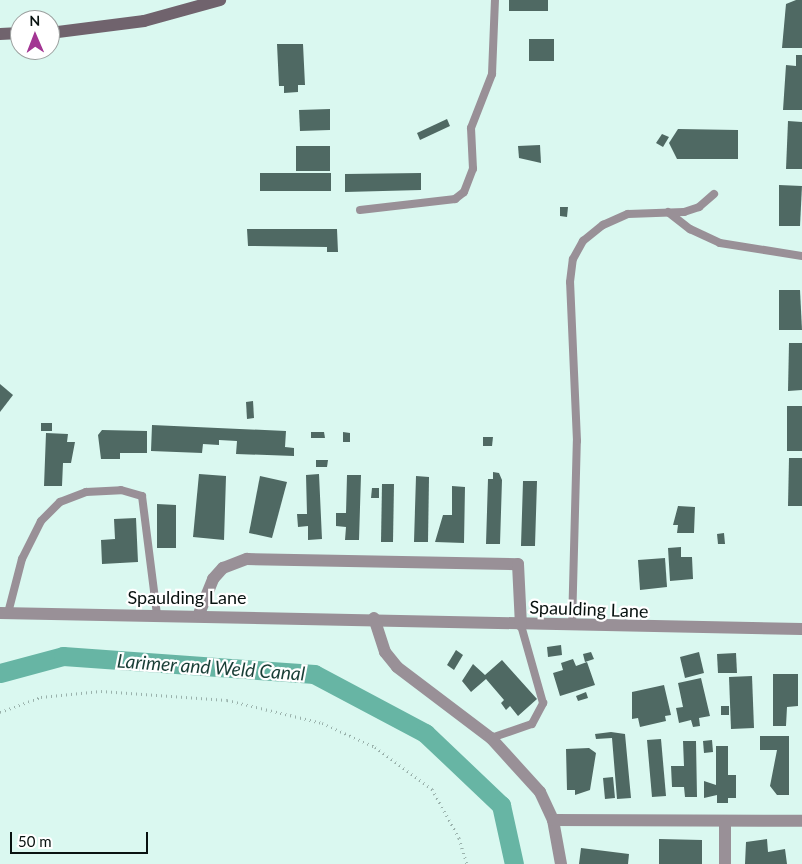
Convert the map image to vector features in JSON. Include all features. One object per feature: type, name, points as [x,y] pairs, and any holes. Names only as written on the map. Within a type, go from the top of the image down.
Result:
[{"type":"main road","points":[[60,32],[144,21],[220,0]]},
{"type":"street","points":[[199,614],[213,579],[228,565],[247,560],[518,564],[521,625]]},
{"type":"street","name":"Spaulding Lane","points":[[4,613],[199,614],[374,618],[521,625],[802,629]]},
{"type":"street","points":[[374,618],[385,652],[397,667],[491,738],[540,792],[553,820],[561,864]]},
{"type":"street","points":[[553,820],[802,821]]},
{"type":"street","points":[[725,864],[726,820]]},
{"type":"lane","points":[[360,210],[454,199],[464,192],[474,169],[471,128],[492,74],[495,0]]},
{"type":"lane","points":[[572,626],[577,441],[573,259],[583,241],[603,225],[628,214],[668,212],[699,207],[714,194]]},
{"type":"lane","points":[[668,212],[690,229],[720,243],[802,256]]},
{"type":"lane","points":[[4,613],[22,558],[41,521],[69,499],[86,492],[121,490],[142,496],[157,614]]},
{"type":"lane","points":[[491,738],[532,724],[543,703],[521,625]]},
{"type":"path","points":[[0,712],[41,697],[101,691],[227,700],[322,724],[375,747],[432,789],[459,838],[467,864]]},
{"type":"building","points":[[509,0],[548,0],[548,11],[509,11]]},
{"type":"building","points":[[802,0],[802,48],[782,48],[786,4]]},
{"type":"building","points":[[529,39],[554,39],[554,61],[529,61]]},
{"type":"building","points":[[277,44],[303,44],[305,85],[298,85],[298,92],[284,93],[284,86],[279,86]]},
{"type":"building","points":[[796,55],[802,55],[802,110],[783,110],[786,65],[796,66]]},
{"type":"building","points":[[330,109],[330,130],[300,131],[299,110]]},
{"type":"building","points":[[447,119],[450,126],[420,140],[417,133]]},
{"type":"building","points":[[788,121],[802,122],[802,169],[786,169]]},
{"type":"building","points":[[678,129],[738,130],[738,159],[677,159],[669,143]]},
{"type":"building","points":[[662,134],[669,137],[663,147],[656,143]]},
{"type":"building","points":[[540,145],[541,163],[519,158],[518,146]]},
{"type":"building","points":[[296,146],[330,146],[330,171],[296,171]]},
{"type":"building","points":[[260,173],[331,173],[331,191],[260,191]]},
{"type":"building","points":[[421,173],[421,190],[345,192],[345,174]]},
{"type":"building","points":[[779,185],[802,186],[800,226],[779,226]]},
{"type":"building","points":[[560,207],[568,207],[567,217],[560,216]]},
{"type":"building","points":[[247,229],[337,229],[338,252],[327,252],[327,247],[248,246]]},
{"type":"building","points":[[779,290],[800,290],[802,330],[779,330]]},
{"type":"building","points":[[789,343],[802,343],[802,390],[788,391]]},
{"type":"building","points":[[0,384],[13,395],[0,412]]},
{"type":"building","points":[[253,401],[254,418],[247,419],[246,402]]},
{"type":"building","points":[[787,406],[802,406],[802,451],[787,451]]},
{"type":"building","points":[[41,423],[52,423],[52,431],[41,431]]},
{"type":"building","points":[[152,425],[286,431],[285,447],[294,448],[294,456],[236,454],[237,441],[219,440],[219,445],[203,444],[202,453],[151,451]]},
{"type":"building","points":[[102,430],[147,431],[147,453],[120,453],[120,459],[101,459],[98,435]]},
{"type":"building","points":[[311,432],[324,432],[325,438],[311,438]]},
{"type":"building","points":[[343,432],[350,433],[350,442],[343,442]]},
{"type":"building","points":[[46,433],[68,434],[67,442],[75,442],[71,463],[63,463],[62,486],[44,486]]},
{"type":"building","points":[[483,437],[493,437],[492,446],[483,446]]},
{"type":"building","points":[[789,458],[802,458],[802,506],[788,506]]},
{"type":"building","points":[[316,460],[328,460],[327,467],[316,467]]},
{"type":"building","points":[[493,472],[499,473],[502,480],[500,544],[486,544],[488,479],[493,479]]},
{"type":"building","points":[[199,474],[226,476],[224,540],[193,537]]},
{"type":"building","points":[[319,474],[322,539],[308,540],[308,526],[298,527],[297,514],[307,514],[306,475]]},
{"type":"building","points":[[347,475],[361,475],[359,540],[345,540],[346,527],[336,526],[336,513],[346,513]]},
{"type":"building","points":[[260,476],[287,482],[272,538],[249,533]]},
{"type":"building","points":[[416,476],[429,477],[428,542],[414,542]]},
{"type":"building","points":[[523,481],[537,481],[535,546],[521,546]]},
{"type":"building","points":[[382,484],[394,484],[393,542],[381,542]]},
{"type":"building","points":[[452,486],[465,487],[464,543],[435,542],[443,515],[452,515]]},
{"type":"building","points":[[372,488],[379,488],[379,498],[371,498]]},
{"type":"building","points":[[157,504],[176,505],[176,548],[157,548]]},
{"type":"building","points":[[678,506],[695,507],[694,533],[677,533],[678,525],[673,525]]},
{"type":"building","points":[[136,518],[138,562],[102,564],[101,540],[115,539],[114,519]]},
{"type":"building","points":[[724,533],[725,544],[718,544],[717,534]]},
{"type":"building","points":[[681,547],[681,557],[692,557],[693,579],[670,581],[668,548]]},
{"type":"building","points":[[665,558],[667,587],[640,590],[638,560]]},
{"type":"building","points":[[561,645],[562,655],[548,657],[547,647]]},
{"type":"building","points":[[456,650],[463,655],[454,670],[447,665]]},
{"type":"building","points":[[591,652],[594,659],[585,662],[583,654]]},
{"type":"building","points":[[699,652],[704,673],[685,678],[680,657]]},
{"type":"building","points":[[736,653],[737,673],[718,673],[717,654]]},
{"type":"building","points":[[573,659],[576,666],[587,662],[595,685],[560,696],[553,673],[563,670],[561,663]]},
{"type":"building","points":[[502,660],[537,699],[518,716],[510,706],[506,710],[501,703],[504,700],[486,679],[471,692],[462,681],[473,664],[485,675]]},
{"type":"building","points":[[773,674],[798,674],[798,706],[787,707],[786,726],[773,726]]},
{"type":"building","points":[[752,676],[754,728],[731,729],[729,677]]},
{"type":"building","points":[[701,678],[710,716],[699,718],[700,726],[693,727],[691,720],[679,723],[676,708],[683,707],[678,683]]},
{"type":"building","points":[[664,685],[671,715],[665,716],[666,721],[640,727],[638,718],[632,719],[632,692]]},
{"type":"building","points":[[586,692],[588,698],[578,701],[576,696]]},
{"type":"building","points":[[721,706],[729,706],[729,715],[721,715]]},
{"type":"building","points":[[611,732],[625,734],[631,798],[617,799],[612,738],[596,739],[595,734]]},
{"type":"building","points":[[760,736],[789,736],[789,795],[777,795],[770,786],[777,750],[760,750]]},
{"type":"building","points":[[661,739],[666,796],[652,797],[647,740]]},
{"type":"building","points":[[712,740],[713,752],[704,753],[703,741]]},
{"type":"building","points":[[683,741],[696,741],[697,797],[685,797],[684,787],[672,787],[671,766],[684,766]]},
{"type":"building","points":[[716,746],[728,746],[728,775],[736,775],[736,798],[728,798],[728,803],[717,803],[717,795],[704,798],[704,781],[716,785]]},
{"type":"building","points":[[589,748],[596,753],[590,790],[575,795],[575,790],[567,790],[566,749]]},
{"type":"building","points":[[613,777],[615,798],[605,799],[603,778]]},
{"type":"building","points":[[659,839],[702,840],[702,864],[659,864]]},
{"type":"building","points":[[767,839],[768,852],[785,849],[787,864],[745,864],[746,842]]},
{"type":"building","points":[[581,848],[629,854],[628,864],[579,864]]},
{"type":"waterway","name":"Larimer and Weld Canal","points":[[0,673],[63,656],[314,674],[425,733],[501,805],[514,864]]}]
